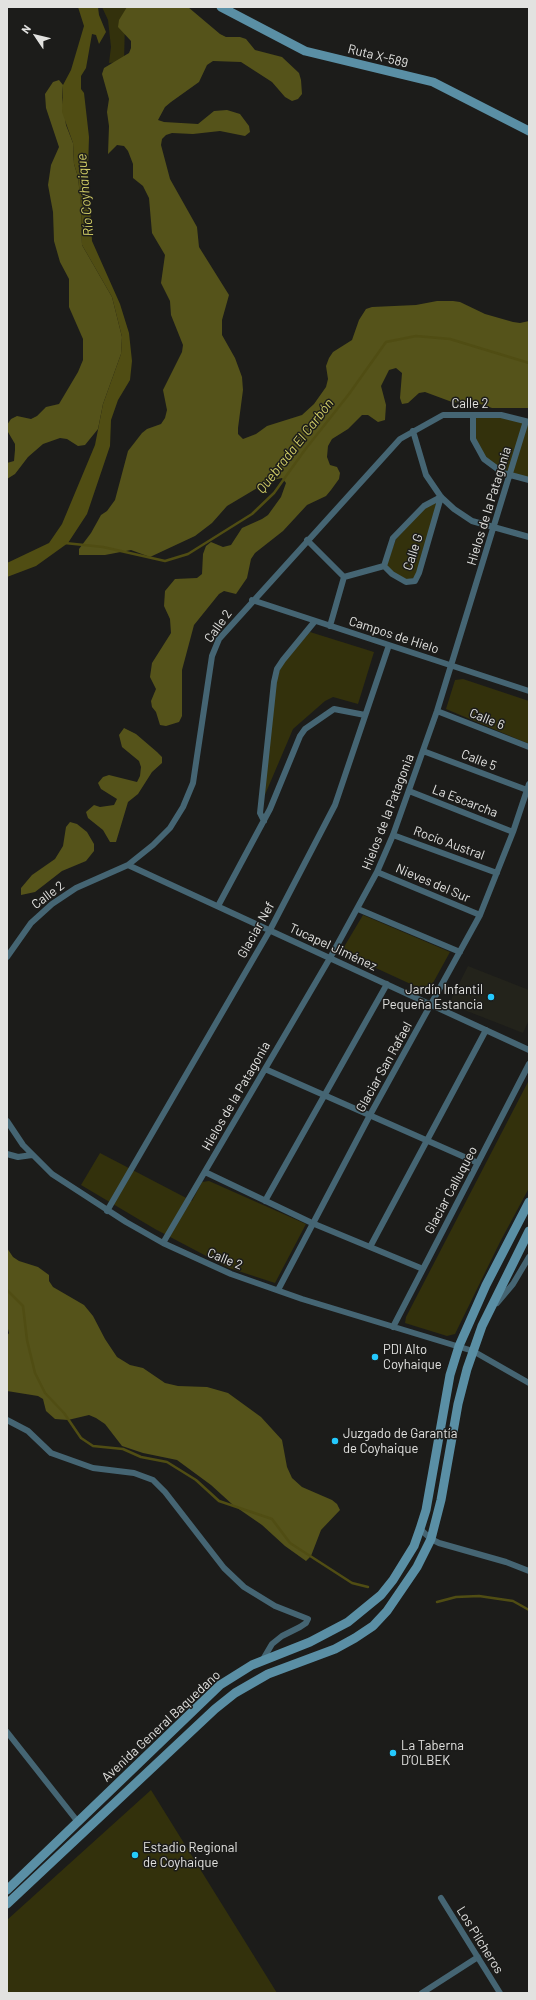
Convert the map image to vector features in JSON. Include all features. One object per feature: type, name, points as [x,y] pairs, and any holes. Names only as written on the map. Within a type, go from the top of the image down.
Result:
[{"type":"main road","name":"Ruta X-589","points":[[221,7],[305,51],[433,82],[529,131]]},
{"type":"main road","name":"Avenida General Baquedano","points":[[7,1890],[172,1733],[210,1694],[240,1672],[262,1661],[332,1632],[367,1608],[381,1595],[393,1580],[414,1546],[426,1510],[449,1382],[459,1346],[486,1285],[529,1202]]},
{"type":"main road","name":"Avenida General Baquedano","points":[[7,1904],[235,1693],[268,1674],[335,1649],[355,1638],[372,1626],[387,1611],[405,1586],[431,1539],[441,1500],[461,1391],[473,1351],[482,1326],[529,1231]]},
{"type":"street","name":"Calle 2","points":[[7,956],[31,923],[52,904],[76,888],[128,865],[162,837],[183,807],[193,783],[213,651],[228,626],[400,439],[443,415],[501,415],[528,421]]},
{"type":"street","points":[[472,415],[473,439],[480,453],[496,469],[510,475],[529,480]]},
{"type":"street","name":"Hielos de la Patagonia","points":[[163,1243],[330,958],[377,872],[393,835],[437,711],[528,421]]},
{"type":"street","points":[[413,431],[426,475],[441,498],[472,521],[529,537]]},
{"type":"street","name":"Calle G","points":[[441,498],[419,573],[415,580],[406,582],[392,574],[384,566],[393,538],[424,506],[441,498]]},
{"type":"street","points":[[307,540],[344,577]]},
{"type":"street","points":[[344,577],[384,566]]},
{"type":"street","points":[[330,626],[344,577]]},
{"type":"street","name":"Campos de Hielo","points":[[252,600],[529,691]]},
{"type":"street","points":[[264,821],[260,813],[274,682],[278,669],[283,660],[315,621]]},
{"type":"street","name":"Glaciar Nef","points":[[107,1210],[270,930],[335,804],[389,645]]},
{"type":"street","points":[[218,906],[264,821],[283,781],[300,736],[305,729],[334,709],[365,715]]},
{"type":"street","name":"Calle 6","points":[[437,711],[529,747]]},
{"type":"street","name":"Calle 5","points":[[423,751],[528,787]]},
{"type":"street","name":"Glaciar San Rafael","points":[[278,1290],[370,1115],[480,915],[513,832],[528,787]]},
{"type":"street","name":"La Escarcha","points":[[409,791],[513,832]]},
{"type":"street","name":"Rocío Austral","points":[[393,835],[497,873]]},
{"type":"street","name":"Tucapel Jiménez","points":[[128,865],[529,1050]]},
{"type":"street","name":"Nieves del Sur","points":[[377,872],[480,915]]},
{"type":"street","points":[[358,909],[460,952]]},
{"type":"street","points":[[265,1201],[386,984]]},
{"type":"street","points":[[370,1247],[486,1030]]},
{"type":"street","name":"Glaciar Calluqueo","points":[[393,1327],[529,1064]]},
{"type":"street","points":[[264,1069],[478,1162]]},
{"type":"street","name":"Calle 2","points":[[7,1121],[32,1155],[52,1174],[107,1210],[163,1243],[225,1272],[344,1313],[473,1351],[529,1383]]},
{"type":"street","points":[[7,1154],[18,1157],[32,1155]]},
{"type":"street","points":[[205,1172],[312,1223],[423,1269]]},
{"type":"street","name":"Avenida General Baquedano","points":[[482,1326],[513,1284],[529,1257]]},
{"type":"street","points":[[7,1420],[28,1431],[52,1453],[93,1468],[134,1473],[153,1480],[165,1492],[224,1568],[244,1587],[276,1606],[308,1619],[300,1628],[282,1636],[272,1644],[262,1661]]},
{"type":"street","points":[[420,1529],[431,1539],[439,1543],[506,1562],[529,1571]]},
{"type":"street","points":[[7,1732],[78,1822]]},
{"type":"street","name":"Los Pilcheros","points":[[441,1898],[500,1993]]},
{"type":"street","points":[[422,1993],[478,1957]]},
{"type":"shaded area","points":[[102,7],[140,7],[125,21],[124,62],[109,63],[111,47],[108,20]]},
{"type":"shaded area","points":[[127,7],[188,7],[220,34],[226,37],[240,37],[246,39],[255,50],[282,57],[299,73],[301,80],[302,94],[298,99],[292,101],[285,97],[272,82],[241,62],[213,61],[207,65],[199,82],[165,107],[158,120],[164,122],[198,124],[214,111],[227,110],[240,114],[249,126],[250,132],[245,136],[220,131],[193,134],[172,133],[166,135],[162,139],[161,145],[170,179],[197,227],[199,247],[229,295],[222,320],[222,335],[235,358],[242,377],[243,390],[238,434],[243,439],[256,434],[267,426],[302,415],[314,404],[326,387],[328,379],[326,366],[329,358],[333,352],[352,340],[359,320],[366,309],[372,307],[416,305],[437,301],[453,301],[460,302],[485,314],[513,322],[520,323],[529,321],[529,408],[492,408],[480,404],[452,402],[425,392],[419,393],[408,403],[402,404],[400,398],[402,373],[396,368],[389,370],[381,386],[386,405],[385,420],[378,422],[368,415],[362,415],[348,429],[332,439],[328,446],[327,457],[330,465],[337,467],[340,473],[339,479],[331,490],[326,496],[307,505],[283,531],[255,553],[251,559],[247,578],[236,594],[224,591],[219,594],[194,625],[182,670],[182,716],[179,722],[166,726],[160,725],[156,712],[152,707],[151,701],[156,689],[150,677],[152,663],[171,633],[170,619],[164,606],[165,591],[175,579],[197,578],[202,574],[203,554],[206,546],[211,542],[223,547],[231,545],[242,528],[268,515],[281,497],[286,483],[282,478],[269,481],[227,506],[212,523],[195,536],[150,557],[131,550],[105,555],[79,555],[79,549],[91,533],[101,515],[107,511],[115,500],[128,451],[142,433],[147,429],[161,424],[165,418],[167,410],[163,390],[182,352],[183,345],[171,315],[170,301],[161,283],[165,255],[152,233],[149,198],[143,186],[133,178],[133,164],[128,151],[124,146],[117,145],[108,154],[109,126],[107,112],[109,99],[102,74],[104,68],[129,53],[131,48],[131,41],[118,27],[119,20]]},
{"type":"shaded area","points":[[59,80],[63,85],[62,98],[66,125],[73,143],[74,164],[78,177],[81,205],[82,245],[112,297],[122,337],[121,354],[103,404],[98,429],[85,445],[78,446],[67,439],[60,438],[43,444],[28,457],[15,474],[7,479],[7,463],[14,461],[15,444],[8,432],[7,425],[11,419],[17,416],[31,419],[37,416],[46,407],[59,404],[78,372],[83,360],[83,339],[69,307],[69,279],[60,262],[54,241],[53,212],[48,185],[51,165],[59,147],[46,108],[45,94],[53,82]]},
{"type":"shaded area","points":[[500,417],[524,422],[509,473],[492,465],[482,453],[476,441],[475,418]]},
{"type":"shaded area","points":[[529,423],[529,478],[512,473]]},
{"type":"shaded area","points":[[438,501],[418,572],[414,578],[406,580],[393,573],[386,566],[396,539],[425,507]]},
{"type":"shaded area","points":[[310,632],[374,652],[358,704],[333,697],[325,701],[293,729],[264,797],[275,686],[281,665]]},
{"type":"shaded area","points":[[463,679],[529,701],[529,744],[446,709],[455,680]]},
{"type":"shaded area","points":[[124,728],[136,734],[157,752],[162,757],[162,763],[152,772],[138,794],[128,802],[116,842],[110,842],[103,830],[88,818],[86,812],[94,805],[100,807],[114,805],[117,799],[101,789],[98,783],[103,777],[109,775],[137,782],[140,776],[141,767],[139,761],[122,747],[119,735]]},
{"type":"shaded area","points":[[70,822],[77,824],[87,832],[94,844],[94,851],[86,861],[62,871],[35,892],[21,895],[21,888],[32,875],[55,859],[63,846],[66,827]]},
{"type":"shaded area","points":[[363,915],[450,952],[428,992],[341,952]]},
{"type":"shaded area","name":"Jardín Infantil Pequeña Estancia","points":[[468,966],[529,990],[529,1020],[523,1033],[449,1004]]},
{"type":"shaded area","points":[[529,1080],[529,1188],[500,1242],[455,1334],[447,1336],[405,1323],[406,1317]]},
{"type":"shaded area","points":[[100,1153],[192,1201],[202,1182],[209,1181],[306,1224],[275,1283],[229,1268],[155,1229],[81,1185]]},
{"type":"shaded area","points":[[7,1248],[13,1257],[19,1261],[38,1267],[49,1275],[49,1281],[53,1287],[84,1305],[93,1316],[105,1339],[117,1357],[130,1365],[143,1368],[165,1383],[178,1386],[207,1387],[228,1393],[261,1417],[282,1440],[287,1467],[292,1478],[302,1487],[332,1500],[337,1504],[340,1510],[321,1530],[311,1556],[306,1561],[285,1546],[262,1525],[233,1505],[211,1485],[177,1460],[143,1453],[122,1446],[105,1424],[89,1415],[68,1420],[55,1419],[46,1411],[43,1399],[38,1396],[7,1391],[7,1336],[9,1333],[7,1325]]},
{"type":"shaded area","name":"Estadio Regional de Coyhaique","points":[[151,1790],[277,1993],[7,1993],[7,1920]]},
{"type":"water","name":"Río Coyhaique","points":[[78,7],[98,7],[99,15],[106,32],[99,44],[96,35],[92,34],[86,68],[81,76],[81,89],[84,93],[89,137],[88,168],[92,241],[120,304],[129,333],[132,361],[130,380],[118,400],[111,420],[110,446],[87,514],[68,543],[36,566],[7,577],[7,563],[49,543],[62,524],[95,445],[103,404],[121,354],[122,337],[112,297],[82,245],[81,205],[78,177],[74,164],[73,143],[62,112],[63,85],[71,70],[84,26]]},
{"type":"waterway","name":"Quebrada El Carbón","points":[[65,543],[103,547],[165,561],[188,554],[252,514],[274,493],[304,451],[349,394],[386,342],[416,336],[450,339],[529,363]]},
{"type":"waterway","points":[[7,1290],[23,1306],[27,1340],[35,1373],[45,1393],[64,1413],[81,1438],[93,1446],[123,1449],[141,1457],[167,1462],[196,1480],[219,1501],[272,1519],[290,1543],[352,1583],[368,1587]]},
{"type":"waterway","points":[[437,1602],[456,1597],[479,1596],[513,1601],[529,1610]]},
{"type":"place","name":"Jardín Infantil Pequeña Estancia","points":[[491,997]]},
{"type":"place","name":"PDI Alto Coyhaique","points":[[375,1357]]},
{"type":"place","name":"Juzgado de Garantía de Coyhaique","points":[[335,1441]]},
{"type":"place","name":"La Taberna D’OLBEK","points":[[393,1753]]},
{"type":"place","name":"Estadio Regional de Coyhaique","points":[[135,1855]]}]
